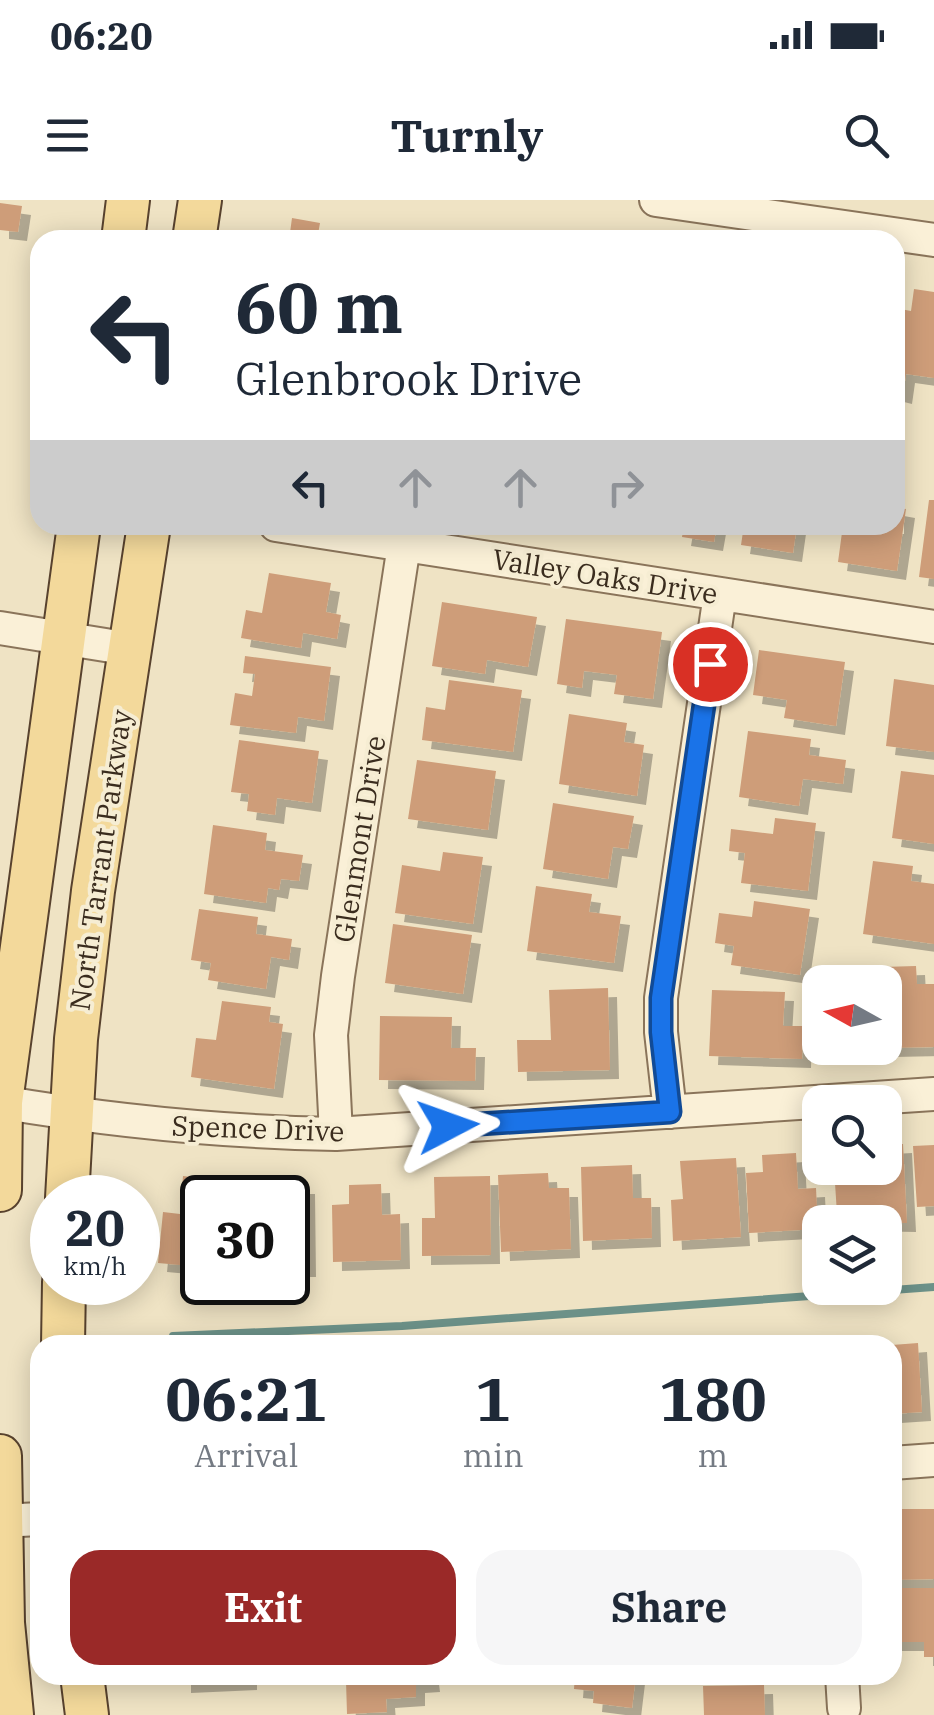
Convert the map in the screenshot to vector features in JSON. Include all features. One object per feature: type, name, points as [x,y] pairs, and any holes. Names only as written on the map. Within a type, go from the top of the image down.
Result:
[{"type":"main road","points":[[124,230],[128,200]]},
{"type":"main road","points":[[196,230],[200,200]]},
{"type":"main road","points":[[0,1190],[1,1102],[78,535]]},
{"type":"main road","name":"North Tarrant Parkway","points":[[68,1175],[93,891],[147,535]]},
{"type":"main road","points":[[63,1335],[64,1305]]},
{"type":"main road","points":[[0,1456],[3,1623],[12,1715]]},
{"type":"main road","points":[[83,1685],[86,1715]]},
{"type":"street","points":[[656,200],[864,230]]},
{"type":"street","points":[[905,236],[934,240]]},
{"type":"street","name":"Valley Oaks Drive","points":[[340,535],[934,627]]},
{"type":"street","name":"Glenmont Drive","points":[[336,1134],[331,1035],[404,545]]},
{"type":"street","points":[[670,1112],[661,998],[720,594]]},
{"type":"street","points":[[0,628],[130,649]]},
{"type":"street","name":"Spence Drive","points":[[1,1102],[71,1115],[261,1133],[336,1134],[934,1094]]},
{"type":"street","points":[[902,1462],[934,1460]]},
{"type":"street","points":[[1,1521],[30,1520]]},
{"type":"street","points":[[843,1685],[844,1708]]},
{"type":"building","points":[[0,203],[22,206],[18,232],[0,230]]},
{"type":"building","points":[[292,218],[320,223],[319,230],[290,230]]},
{"type":"building","points":[[914,289],[934,292],[934,378],[906,374],[905,381],[905,310],[911,311]]},
{"type":"building","points":[[929,500],[934,500],[934,579],[919,577]]},
{"type":"building","points":[[682,535],[715,535],[714,542]]},
{"type":"building","points":[[742,535],[796,535],[793,553],[741,545]]},
{"type":"building","points":[[842,535],[902,535],[897,571],[838,562]]},
{"type":"building","points":[[269,573],[331,583],[326,612],[341,615],[337,639],[303,633],[301,648],[241,638],[246,610],[262,613]]},
{"type":"building","points":[[442,602],[537,617],[528,667],[487,660],[485,674],[432,666]]},
{"type":"building","points":[[566,619],[662,632],[653,699],[614,694],[617,675],[584,671],[582,688],[557,684]]},
{"type":"building","points":[[759,650],[845,662],[836,726],[784,718],[787,700],[753,695]]},
{"type":"building","points":[[245,656],[331,667],[324,721],[298,717],[296,733],[230,725],[235,693],[252,696],[255,674],[243,673]]},
{"type":"building","points":[[894,679],[934,685],[934,752],[886,746]]},
{"type":"building","points":[[449,680],[522,690],[513,752],[422,740],[426,707],[445,710]]},
{"type":"building","points":[[569,714],[627,723],[624,742],[644,745],[637,796],[559,784]]},
{"type":"building","points":[[748,731],[811,739],[809,755],[846,760],[843,784],[803,779],[799,806],[739,797]]},
{"type":"building","points":[[239,740],[319,751],[312,803],[277,798],[275,815],[247,811],[249,794],[231,792]]},
{"type":"building","points":[[417,760],[496,771],[488,830],[408,819]]},
{"type":"building","points":[[901,771],[934,775],[934,844],[892,838]]},
{"type":"building","points":[[553,803],[634,816],[628,849],[613,847],[608,879],[543,869]]},
{"type":"building","points":[[775,818],[816,823],[808,891],[741,883],[745,853],[729,851],[731,829],[773,834]]},
{"type":"building","points":[[213,825],[267,833],[265,850],[303,855],[299,881],[281,879],[279,890],[268,888],[266,903],[204,894]]},
{"type":"building","points":[[443,852],[483,857],[473,924],[395,913],[402,865],[440,871]]},
{"type":"building","points":[[873,861],[913,866],[911,881],[934,884],[934,944],[863,934]]},
{"type":"building","points":[[536,886],[592,894],[589,912],[621,916],[614,963],[527,951]]},
{"type":"building","points":[[754,901],[810,909],[800,975],[731,965],[734,946],[715,943],[719,913],[752,917]]},
{"type":"building","points":[[199,909],[258,917],[256,934],[292,939],[289,960],[271,957],[266,989],[208,980],[211,963],[191,960]]},
{"type":"building","points":[[393,924],[472,935],[463,994],[385,983]]},
{"type":"building","points":[[902,966],[916,966],[917,984],[934,984],[934,1047],[902,1048]]},
{"type":"building","points":[[608,988],[610,1070],[518,1072],[517,1040],[551,1040],[549,990]]},
{"type":"building","points":[[712,990],[785,992],[783,1026],[802,1026],[802,1059],[709,1056]]},
{"type":"building","points":[[222,1001],[271,1007],[269,1022],[283,1024],[274,1089],[191,1077],[196,1038],[216,1040]]},
{"type":"building","points":[[380,1016],[452,1017],[451,1048],[476,1048],[475,1081],[379,1080]]},
{"type":"building","points":[[902,1144],[907,1223],[902,1223],[902,1205],[836,1205],[835,1185],[902,1185]]},
{"type":"building","points":[[934,1145],[934,1206],[917,1207],[913,1146]]},
{"type":"building","points":[[796,1153],[798,1189],[816,1188],[817,1205],[802,1205],[802,1230],[749,1233],[746,1173],[763,1172],[762,1155]]},
{"type":"building","points":[[736,1158],[741,1237],[673,1241],[671,1200],[683,1199],[680,1161]]},
{"type":"building","points":[[632,1165],[633,1198],[651,1198],[652,1238],[583,1241],[581,1167]]},
{"type":"building","points":[[548,1173],[549,1188],[569,1188],[571,1249],[501,1252],[498,1175]]},
{"type":"building","points":[[490,1176],[491,1255],[422,1256],[422,1218],[435,1218],[434,1177]]},
{"type":"building","points":[[381,1184],[382,1215],[400,1214],[401,1260],[333,1262],[332,1205],[349,1204],[349,1185]]},
{"type":"building","points":[[163,1212],[180,1214],[180,1265],[160,1263]]},
{"type":"building","points":[[918,1343],[922,1412],[902,1413],[902,1344]]},
{"type":"building","points":[[902,1509],[934,1509],[934,1579],[902,1580]]},
{"type":"building","points":[[902,1588],[934,1588],[934,1657],[924,1657],[924,1642],[902,1642]]},
{"type":"building","points":[[346,1685],[416,1685],[416,1697],[386,1699],[387,1712],[347,1714]]},
{"type":"building","points":[[574,1685],[635,1685],[632,1708],[593,1703],[594,1691],[574,1689]]},
{"type":"building","points":[[764,1685],[765,1715],[704,1715],[703,1686]]},
{"type":"waterway","points":[[196,1335],[402,1326],[934,1287]]},
{"type":"route","points":[[448,1126],[670,1112],[661,998],[710,664]]}]
